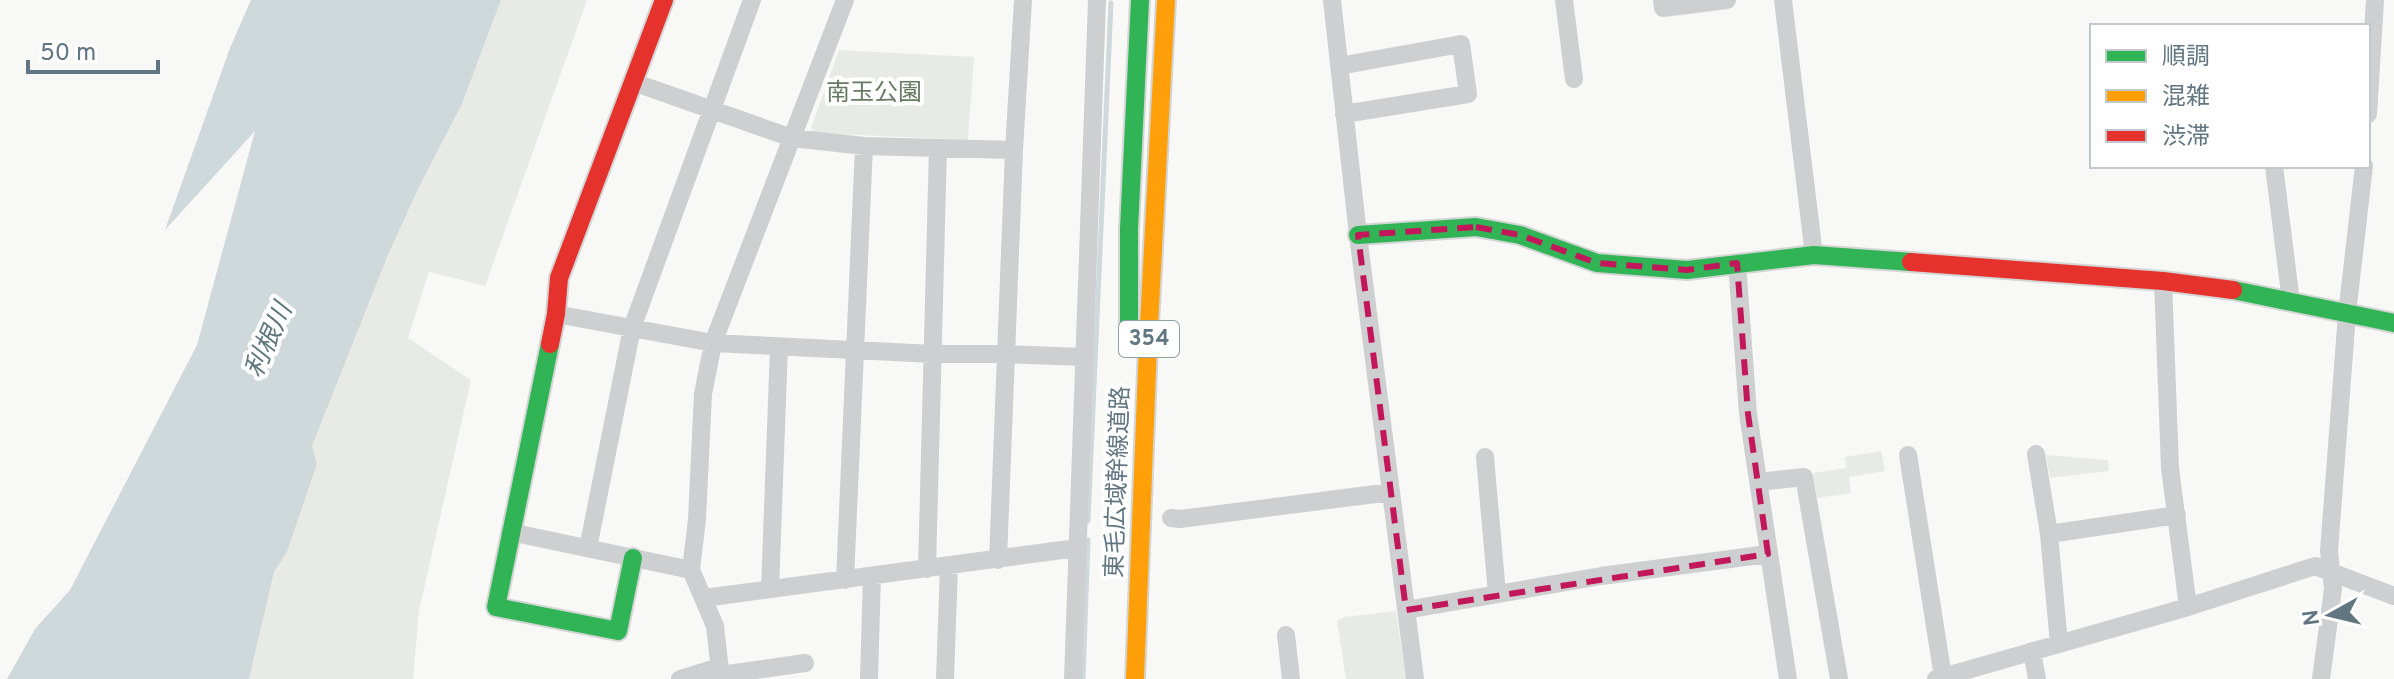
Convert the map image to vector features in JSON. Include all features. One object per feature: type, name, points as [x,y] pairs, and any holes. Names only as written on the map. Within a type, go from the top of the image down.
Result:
[{"type":"main road","points":[[633,558],[618,631],[496,607],[556,314],[559,278],[664,0]]},
{"type":"main road","name":"東毛広域幹線道路","points":[[1128,360],[1129,229],[1140,0]]},
{"type":"main road","name":"東毛広域幹線道路","points":[[1135,679],[1166,0]]},
{"type":"main road","points":[[1358,235],[1476,227],[1520,235],[1597,263],[1634,267],[1687,270],[1814,255],[2163,281],[2226,289],[2394,323]]},
{"type":"street","points":[[588,548],[632,328],[752,0]]},
{"type":"street","points":[[720,674],[715,626],[691,570],[697,519],[703,394],[713,343],[845,0]]},
{"type":"street","points":[[998,560],[1023,0]]},
{"type":"street","points":[[1073,679],[1097,0]]},
{"type":"street","points":[[1332,0],[1358,235],[1415,679]]},
{"type":"street","points":[[1564,0],[1574,79]]},
{"type":"street","points":[[1662,0],[1663,8],[1727,0]]},
{"type":"street","points":[[1783,0],[1814,255]]},
{"type":"street","points":[[2370,81],[2375,0]]},
{"type":"street","points":[[1339,66],[1461,44],[1468,94],[1344,114]]},
{"type":"street","points":[[633,82],[792,138],[864,146],[1014,150]]},
{"type":"street","points":[[845,580],[864,146]]},
{"type":"street","points":[[927,569],[938,148]]},
{"type":"street","points":[[2274,168],[2291,302]]},
{"type":"street","points":[[2321,679],[2333,589],[2329,551],[2347,314],[2364,168]]},
{"type":"street","points":[[1737,263],[1748,414],[1788,679]]},
{"type":"street","points":[[2163,281],[2170,468],[2188,607]]},
{"type":"street","points":[[556,314],[713,343],[933,354],[1083,357]]},
{"type":"street","points":[[770,589],[779,347]]},
{"type":"street","points":[[2036,454],[2049,534],[2059,644]]},
{"type":"street","points":[[1908,455],[1939,678],[2188,607],[2315,566],[2394,596]]},
{"type":"street","points":[[1485,457],[1497,594]]},
{"type":"street","points":[[1758,482],[1804,477],[1839,679]]},
{"type":"street","points":[[1171,518],[1391,492]]},
{"type":"street","points":[[2049,534],[2177,515]]},
{"type":"street","points":[[510,532],[691,570]]},
{"type":"street","points":[[704,598],[1077,548]]},
{"type":"street","points":[[1406,610],[1601,576],[1768,554]]},
{"type":"street","points":[[945,679],[949,566]]},
{"type":"street","points":[[869,679],[872,576]]},
{"type":"street","points":[[1286,635],[1291,679]]},
{"type":"street","points":[[2032,651],[2037,679]]},
{"type":"street","points":[[680,679],[805,663]]},
{"type":"highlighted area","points":[[1476,227],[1520,235],[1597,263],[1687,270],[1737,263],[1748,414],[1768,554],[1406,610],[1358,235]]},
{"type":"green space","points":[[501,0],[587,0],[485,286],[429,272],[408,338],[471,380],[419,611],[413,679],[249,679],[274,572],[287,552],[317,464],[312,446],[388,255],[462,104]]},
{"type":"green space","name":"南玉公園","points":[[839,50],[974,57],[968,140],[817,133],[811,128]]},
{"type":"green space","points":[[1881,451],[1885,471],[1849,477],[1851,493],[1817,498],[1813,473],[1846,468],[1845,457]]},
{"type":"green space","points":[[2046,455],[2108,460],[2109,471],[2050,478]]},
{"type":"green space","points":[[1396,611],[1406,679],[1346,679],[1337,621],[1345,617]]},
{"type":"water","name":"利根川","points":[[251,0],[501,0],[462,104],[388,255],[312,446],[317,464],[287,552],[274,572],[249,679],[7,679],[35,629],[70,590],[197,345],[255,131],[165,230],[230,48]]},
{"type":"waterway","points":[[1088,521],[1111,3]]},
{"type":"waterway","points":[[1083,679],[1088,540]]},
{"type":"traffic: fast","points":[[1129,340],[1129,229],[1140,0]]},
{"type":"traffic: fast","points":[[1358,235],[1476,227],[1520,235],[1597,263],[1687,270],[1814,255],[1911,262]]},
{"type":"traffic: fast","points":[[2233,290],[2394,323]]},
{"type":"traffic: fast","points":[[550,344],[496,607],[618,631],[633,558]]},
{"type":"traffic: slow","points":[[1135,679],[1166,0]]},
{"type":"traffic: jam","points":[[550,344],[559,278],[664,0]]},
{"type":"traffic: jam","points":[[1911,262],[2163,281],[2233,290]]}]
